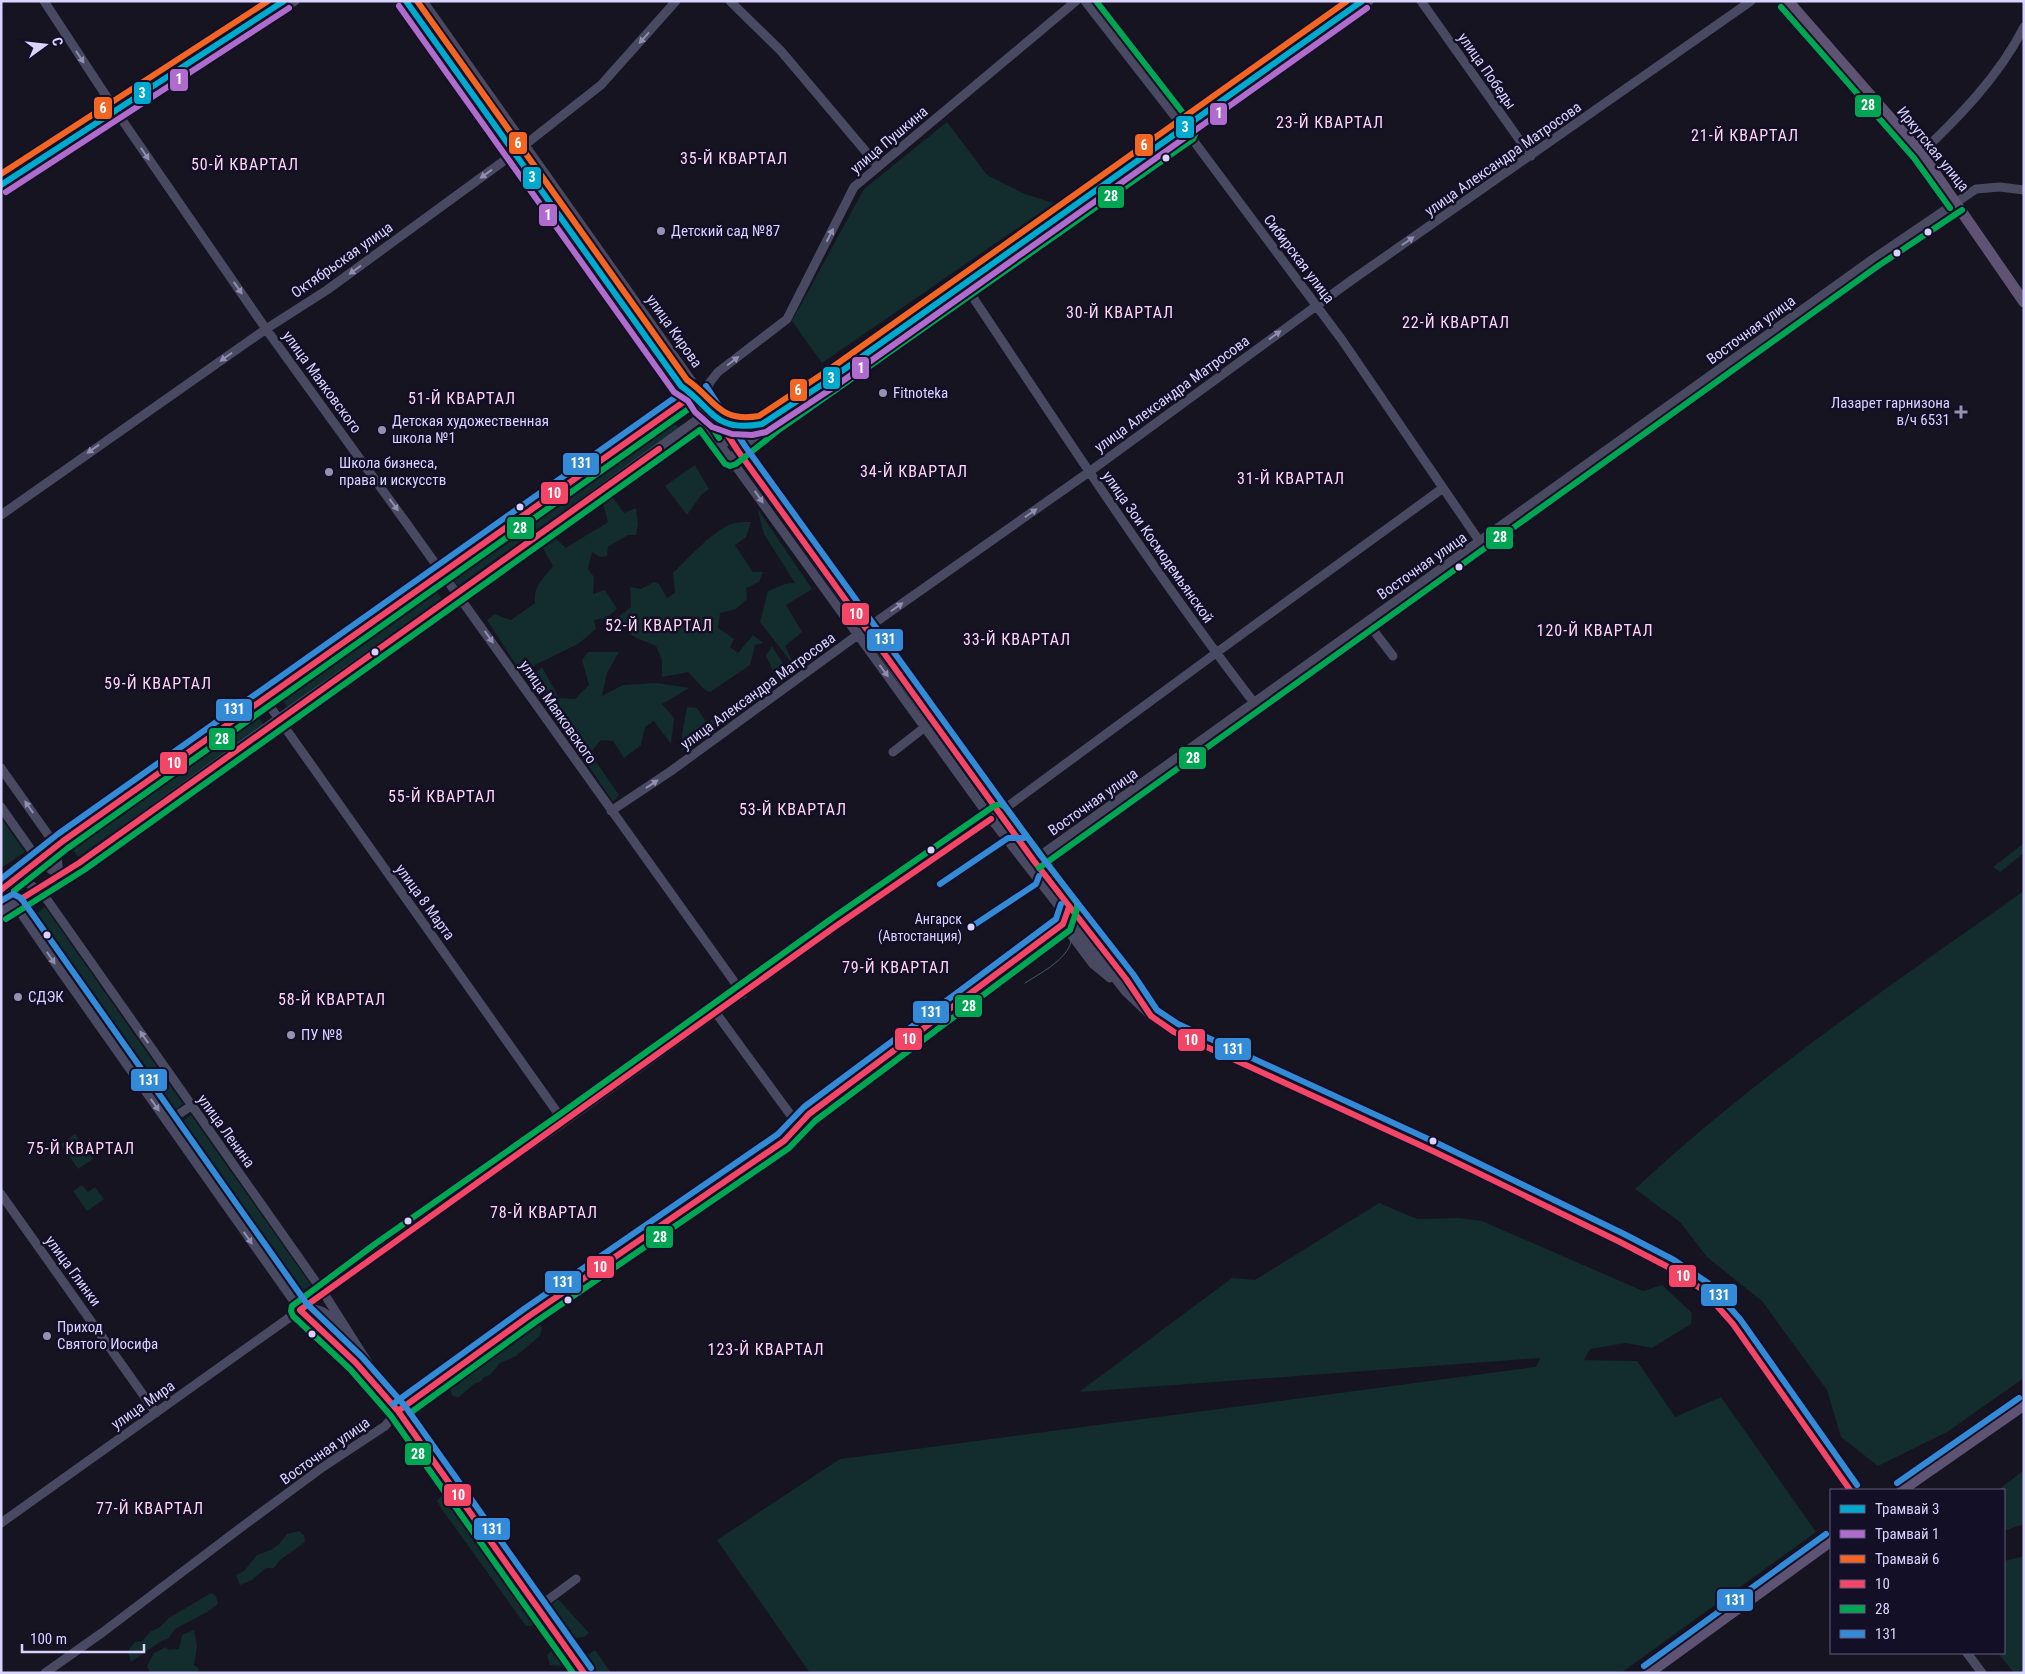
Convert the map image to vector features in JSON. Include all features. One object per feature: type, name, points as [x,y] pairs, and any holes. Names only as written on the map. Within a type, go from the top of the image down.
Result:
[{"type":"main road","name":"Иркутская улица","points":[[1788,1],[1921,154],[1957,203],[2024,302]]},
{"type":"main road","points":[[1903,1489],[2024,1405]]},
{"type":"main road","points":[[1649,1673],[1830,1542]]},
{"type":"street","name":"улица Маяковского","points":[[44,1],[118,114],[266,329],[743,994]]},
{"type":"street","points":[[1,189],[295,1]]},
{"type":"street","name":"улица Кирова","points":[[404,1],[512,155],[991,819],[1012,846],[1047,878],[1093,964],[1151,1016],[1174,1032],[1435,1152],[1620,1242],[1670,1268],[1703,1290],[1733,1324],[1849,1489]]},
{"type":"street","name":"улица Кирова","points":[[423,1],[701,394],[738,451],[1023,847],[1044,889],[1126,979],[1151,1016]]},
{"type":"street","name":"Октябрьская улица","points":[[1,515],[266,329],[328,290],[512,155],[601,85],[676,1]]},
{"type":"street","points":[[730,1],[781,51],[878,166]]},
{"type":"street","name":"улица Пушкина","points":[[701,394],[718,372],[787,319],[854,187],[1076,1]]},
{"type":"street","name":"Сибирская улица","points":[[1085,1],[1187,132],[1316,305],[1480,542]]},
{"type":"street","points":[[722,445],[834,368],[1178,121],[1349,1]]},
{"type":"street","points":[[730,457],[783,417],[1369,1]]},
{"type":"street","name":"улица Победы","points":[[1421,1],[1531,156]]},
{"type":"street","name":"улица Александра Матросова","points":[[611,811],[694,754],[866,629],[1089,472],[1316,305],[1751,1]]},
{"type":"street","points":[[1921,154],[1963,113],[1989,81],[2024,27]]},
{"type":"street","name":"Восточная улица","points":[[1030,864],[1873,260],[1976,189],[2000,187],[2024,190]]},
{"type":"street","name":"улица Зои Космодемьянской","points":[[959,278],[1089,472],[1216,653],[1255,704]]},
{"type":"street","points":[[5,887],[56,846],[264,698],[689,398],[701,394]]},
{"type":"street","points":[[1,912],[59,875],[457,594],[702,418],[710,408]]},
{"type":"street","name":"улица Мира","points":[[1,1523],[874,900],[991,819],[1443,488]]},
{"type":"street","points":[[1367,622],[1393,656]]},
{"type":"street","name":"улица 8 Марта","points":[[264,698],[564,1122]]},
{"type":"street","points":[[893,752],[925,727]]},
{"type":"street","points":[[1,768],[56,846],[59,875]]},
{"type":"street","points":[[1,807],[39,861],[59,875]]},
{"type":"street","points":[[1012,846],[1023,847]]},
{"type":"street","name":"улица Ленина","points":[[18,877],[45,896],[323,1292],[398,1412],[584,1673]]},
{"type":"street","points":[[1044,889],[1047,878]]},
{"type":"street","name":"улица Ленина","points":[[5,887],[14,903],[300,1310],[356,1363],[398,1412]]},
{"type":"street","name":"Восточная улица","points":[[45,1673],[103,1632],[323,1467],[385,1426],[398,1412],[529,1316],[784,1141],[809,1114],[1066,915]]},
{"type":"street","points":[[716,1013],[798,1124]]},
{"type":"street","points":[[167,1122],[191,1106]]},
{"type":"street","name":"улица Глинки","points":[[1,1194],[156,1413]]},
{"type":"street","points":[[300,1310],[316,1308],[323,1311],[330,1316],[360,1351]]},
{"type":"street","points":[[537,1608],[576,1580]]},
{"type":"street","points":[[1969,1654],[1982,1673]]},
{"type":"green space","points":[[947,122],[987,175],[1025,194],[1054,203],[822,363],[792,321],[864,189]]},
{"type":"green space","points":[[668,415],[679,428],[458,586],[449,572]]},
{"type":"green space","points":[[695,465],[709,489],[701,495],[687,515],[665,486]]},
{"type":"green space","points":[[611,495],[624,513],[636,508],[638,524],[636,535],[628,535],[608,547],[607,556],[600,557],[592,552],[588,569],[594,577],[593,594],[605,590],[617,609],[606,618],[594,620],[596,629],[578,644],[535,665],[524,677],[487,620],[494,614],[511,620],[535,603],[537,587],[553,566],[540,543],[553,536],[566,548],[608,522],[602,500]]},
{"type":"green space","points":[[757,508],[812,589],[786,605],[802,632],[785,646],[795,667],[760,622],[768,591],[785,584],[795,583],[764,534]]},
{"type":"green space","points":[[751,522],[746,537],[735,545],[753,572],[763,572],[759,582],[746,588],[747,599],[736,609],[720,613],[718,628],[734,639],[730,647],[738,653],[753,635],[763,643],[755,645],[750,665],[710,692],[705,690],[688,672],[662,677],[662,660],[656,646],[630,634],[618,617],[631,607],[630,587],[641,589],[654,582],[659,584],[667,598],[675,593],[673,573],[700,546],[731,524]]},
{"type":"green space","points":[[433,586],[442,599],[288,708],[279,695]]},
{"type":"green space","points":[[772,646],[790,675],[682,751],[682,734],[687,707],[697,708],[707,723],[776,678],[766,656]]},
{"type":"green space","points":[[588,652],[619,652],[607,673],[602,696],[623,685],[657,683],[689,688],[662,704],[674,718],[671,744],[654,721],[645,727],[641,745],[624,758],[613,741],[601,740],[590,753],[619,795],[613,802],[532,680],[533,675],[542,667],[559,698],[575,699],[589,685],[582,660]]},
{"type":"green space","points":[[254,711],[264,725],[78,857],[68,843]]},
{"type":"green space","points":[[1,818],[25,852],[1,868]]},
{"type":"green space","points":[[2024,843],[2024,853],[2000,872],[1993,867]]},
{"type":"green space","points":[[2024,891],[2024,1378],[1947,1432],[1878,1466],[1841,1437],[1827,1390],[1762,1301],[1707,1257],[1680,1222],[1635,1189],[1680,1148],[1775,1071],[1874,997]]},
{"type":"green space","points":[[45,907],[183,1104],[168,1115],[30,918]]},
{"type":"green space","points":[[191,1115],[311,1285],[296,1296],[176,1126]]},
{"type":"green space","points":[[75,1134],[93,1159],[78,1169],[61,1144]]},
{"type":"green space","points":[[82,1185],[88,1192],[95,1187],[104,1199],[87,1211],[73,1191]]},
{"type":"green space","points":[[1379,1203],[1417,1219],[1459,1218],[1482,1221],[1643,1291],[1662,1285],[1692,1313],[1691,1324],[1652,1348],[1626,1343],[1590,1349],[1584,1360],[1637,1361],[1675,1417],[1721,1397],[1816,1532],[1621,1673],[810,1673],[717,1540],[840,1459],[1536,1367],[1540,1358],[1079,1392],[1232,1278],[1255,1280]]},
{"type":"green space","points":[[537,1321],[542,1328],[540,1336],[516,1356],[500,1363],[490,1375],[474,1384],[458,1398],[452,1395],[450,1388],[461,1373],[473,1365],[477,1369],[483,1363],[485,1357],[505,1350],[505,1344],[523,1329]]},
{"type":"green space","points":[[2024,1470],[2024,1524],[2005,1531],[2005,1489],[1999,1489]]},
{"type":"green space","points":[[442,1495],[449,1496],[536,1619],[531,1626],[526,1626],[441,1508],[437,1501]]},
{"type":"green space","points":[[299,1531],[304,1535],[305,1542],[280,1560],[274,1568],[266,1568],[252,1580],[240,1585],[236,1575],[244,1571],[257,1555],[271,1550],[287,1534]]},
{"type":"green space","points":[[2024,1554],[2024,1673],[2014,1673],[1999,1654],[2005,1654],[2005,1561],[2021,1557]]},
{"type":"green space","points":[[211,1593],[216,1596],[218,1604],[175,1629],[168,1639],[161,1641],[131,1662],[128,1651],[135,1642],[142,1641],[151,1631],[159,1628],[169,1618]]},
{"type":"green space","points":[[558,1599],[589,1633],[584,1637],[575,1638],[553,1607],[552,1604]]},
{"type":"green space","points":[[194,1630],[197,1646],[194,1665],[200,1670],[196,1673],[150,1673],[147,1666],[154,1653],[166,1647],[168,1650],[179,1649],[182,1635]]},
{"type":"green space","points":[[553,1649],[559,1651],[563,1659],[561,1666],[550,1665],[547,1655]]},
{"type":"green space","points":[[595,1650],[611,1673],[598,1673],[586,1656]]},
{"type":"tram line","name":"6","points":[[1,174],[268,1]]},
{"type":"tram line","name":"3","points":[[1,185],[284,1]]},
{"type":"tram line","name":"3","points":[[406,1],[681,386],[723,422],[746,426],[762,424],[832,378],[1362,1]]},
{"type":"tram line","name":"6","points":[[417,1],[687,380],[718,408],[734,416],[745,417],[759,416],[827,371],[1347,1]]},
{"type":"tram line","name":"1","points":[[399,6],[674,392],[688,401],[695,412],[712,427],[732,434],[752,435],[766,432],[837,385],[1367,8]]},
{"type":"tram line","name":"1","points":[[6,192],[289,8]]},
{"type":"tram line","points":[[702,406],[986,805],[1067,912],[1072,925],[1072,937],[1069,947],[1055,963],[1025,983]]},
{"type":"tram line","points":[[744,462],[742,455],[743,443],[750,433],[765,420]]},
{"type":"transit line","name":"28","points":[[6,919],[84,870],[700,430],[725,464],[730,466],[736,464],[780,429],[1193,139],[1196,132],[1194,127],[1096,1]]},
{"type":"transit line","name":"28","points":[[1781,7],[1914,158],[1950,208]]},
{"type":"transit line","name":"28","points":[[1039,868],[1878,266],[1962,210]]},
{"type":"transit line","name":"131","points":[[1,879],[58,834],[694,384]]},
{"type":"transit line","name":"131","points":[[706,386],[745,446],[1041,856],[1133,974],[1157,1010],[1178,1024],[1439,1144],[1624,1234],[1674,1260],[1708,1283],[1740,1319],[1857,1485]]},
{"type":"transit line","name":"10","points":[[699,391],[738,451],[1034,861],[1126,979],[1151,1016],[1174,1032],[1435,1152],[1620,1242],[1670,1268],[1703,1290],[1733,1324],[1849,1489]]},
{"type":"transit line","name":"10","points":[[1,890],[63,841],[699,391]]},
{"type":"transit line","name":"28","points":[[14,891],[68,848],[697,403],[719,438]]},
{"type":"transit line","name":"10","points":[[21,899],[79,863],[659,449]]},
{"type":"transit line","name":"28","points":[[410,1413],[534,1323],[789,1148],[815,1121],[1070,930],[1077,909],[1077,903],[1005,807],[1000,804],[994,806],[831,919],[559,1115],[375,1244],[292,1306],[293,1316],[350,1369],[391,1416],[573,1673]]},
{"type":"transit line","name":"10","points":[[584,1673],[398,1411],[356,1363],[300,1310],[836,926],[991,819]]},
{"type":"transit line","name":"131","points":[[940,884],[1008,838],[1024,838]]},
{"type":"transit line","name":"131","points":[[971,927],[1036,884],[1039,876]]},
{"type":"transit line","name":"131","points":[[1,901],[13,894],[21,898],[307,1304],[362,1357],[405,1406],[591,1668]]},
{"type":"transit line","name":"131","points":[[393,1404],[524,1309],[778,1134],[804,1107],[1056,919],[1061,904]]},
{"type":"transit line","name":"10","points":[[398,1411],[529,1316],[784,1141],[809,1114],[1063,924],[1069,907]]},
{"type":"transit line","name":"131","points":[[1897,1483],[2019,1398]]},
{"type":"transit line","name":"131","points":[[1644,1666],[1826,1534]]},
{"type":"place","name":"Детский сад №87","points":[[661,231]]},
{"type":"place","name":"Fitnoteka","points":[[883,393]]},
{"type":"place","name":"Лазарет гарнизона в/ч 6531","points":[[1961,412]]},
{"type":"place","name":"Детская художественная школа №1","points":[[382,430]]},
{"type":"place","name":"Школа бизнеса, права и искусств","points":[[329,472]]},
{"type":"place","name":"Ангарск (Автостанция)","points":[[971,927]]},
{"type":"place","name":"СДЭК","points":[[18,997]]},
{"type":"place","name":"ПУ №8","points":[[291,1035]]},
{"type":"place","name":"Приход Святого Иосифа","points":[[47,1336]]},
{"type":"district","name":"23-Й КВАРТАЛ","points":[[1330,122]]},
{"type":"district","name":"21-Й КВАРТАЛ","points":[[1745,135]]},
{"type":"district","name":"35-Й КВАРТАЛ","points":[[734,158]]},
{"type":"district","name":"50-Й КВАРТАЛ","points":[[245,164]]},
{"type":"district","name":"30-Й КВАРТАЛ","points":[[1120,312]]},
{"type":"district","name":"22-Й КВАРТАЛ","points":[[1456,322]]},
{"type":"district","name":"51-Й КВАРТАЛ","points":[[462,398]]},
{"type":"district","name":"34-Й КВАРТАЛ","points":[[914,471]]},
{"type":"district","name":"31-Й КВАРТАЛ","points":[[1291,478]]},
{"type":"district","name":"52-Й КВАРТАЛ","points":[[659,625]]},
{"type":"district","name":"120-Й КВАРТАЛ","points":[[1595,630]]},
{"type":"district","name":"33-Й КВАРТАЛ","points":[[1017,639]]},
{"type":"district","name":"59-Й КВАРТАЛ","points":[[158,683]]},
{"type":"district","name":"55-Й КВАРТАЛ","points":[[442,796]]},
{"type":"district","name":"53-Й КВАРТАЛ","points":[[793,809]]},
{"type":"district","name":"79-Й КВАРТАЛ","points":[[896,967]]},
{"type":"district","name":"58-Й КВАРТАЛ","points":[[332,999]]},
{"type":"district","name":"75-Й КВАРТАЛ","points":[[81,1148]]},
{"type":"district","name":"78-Й КВАРТАЛ","points":[[544,1212]]},
{"type":"district","name":"123-Й КВАРТАЛ","points":[[766,1349]]},
{"type":"district","name":"77-Й КВАРТАЛ","points":[[150,1508]]}]
